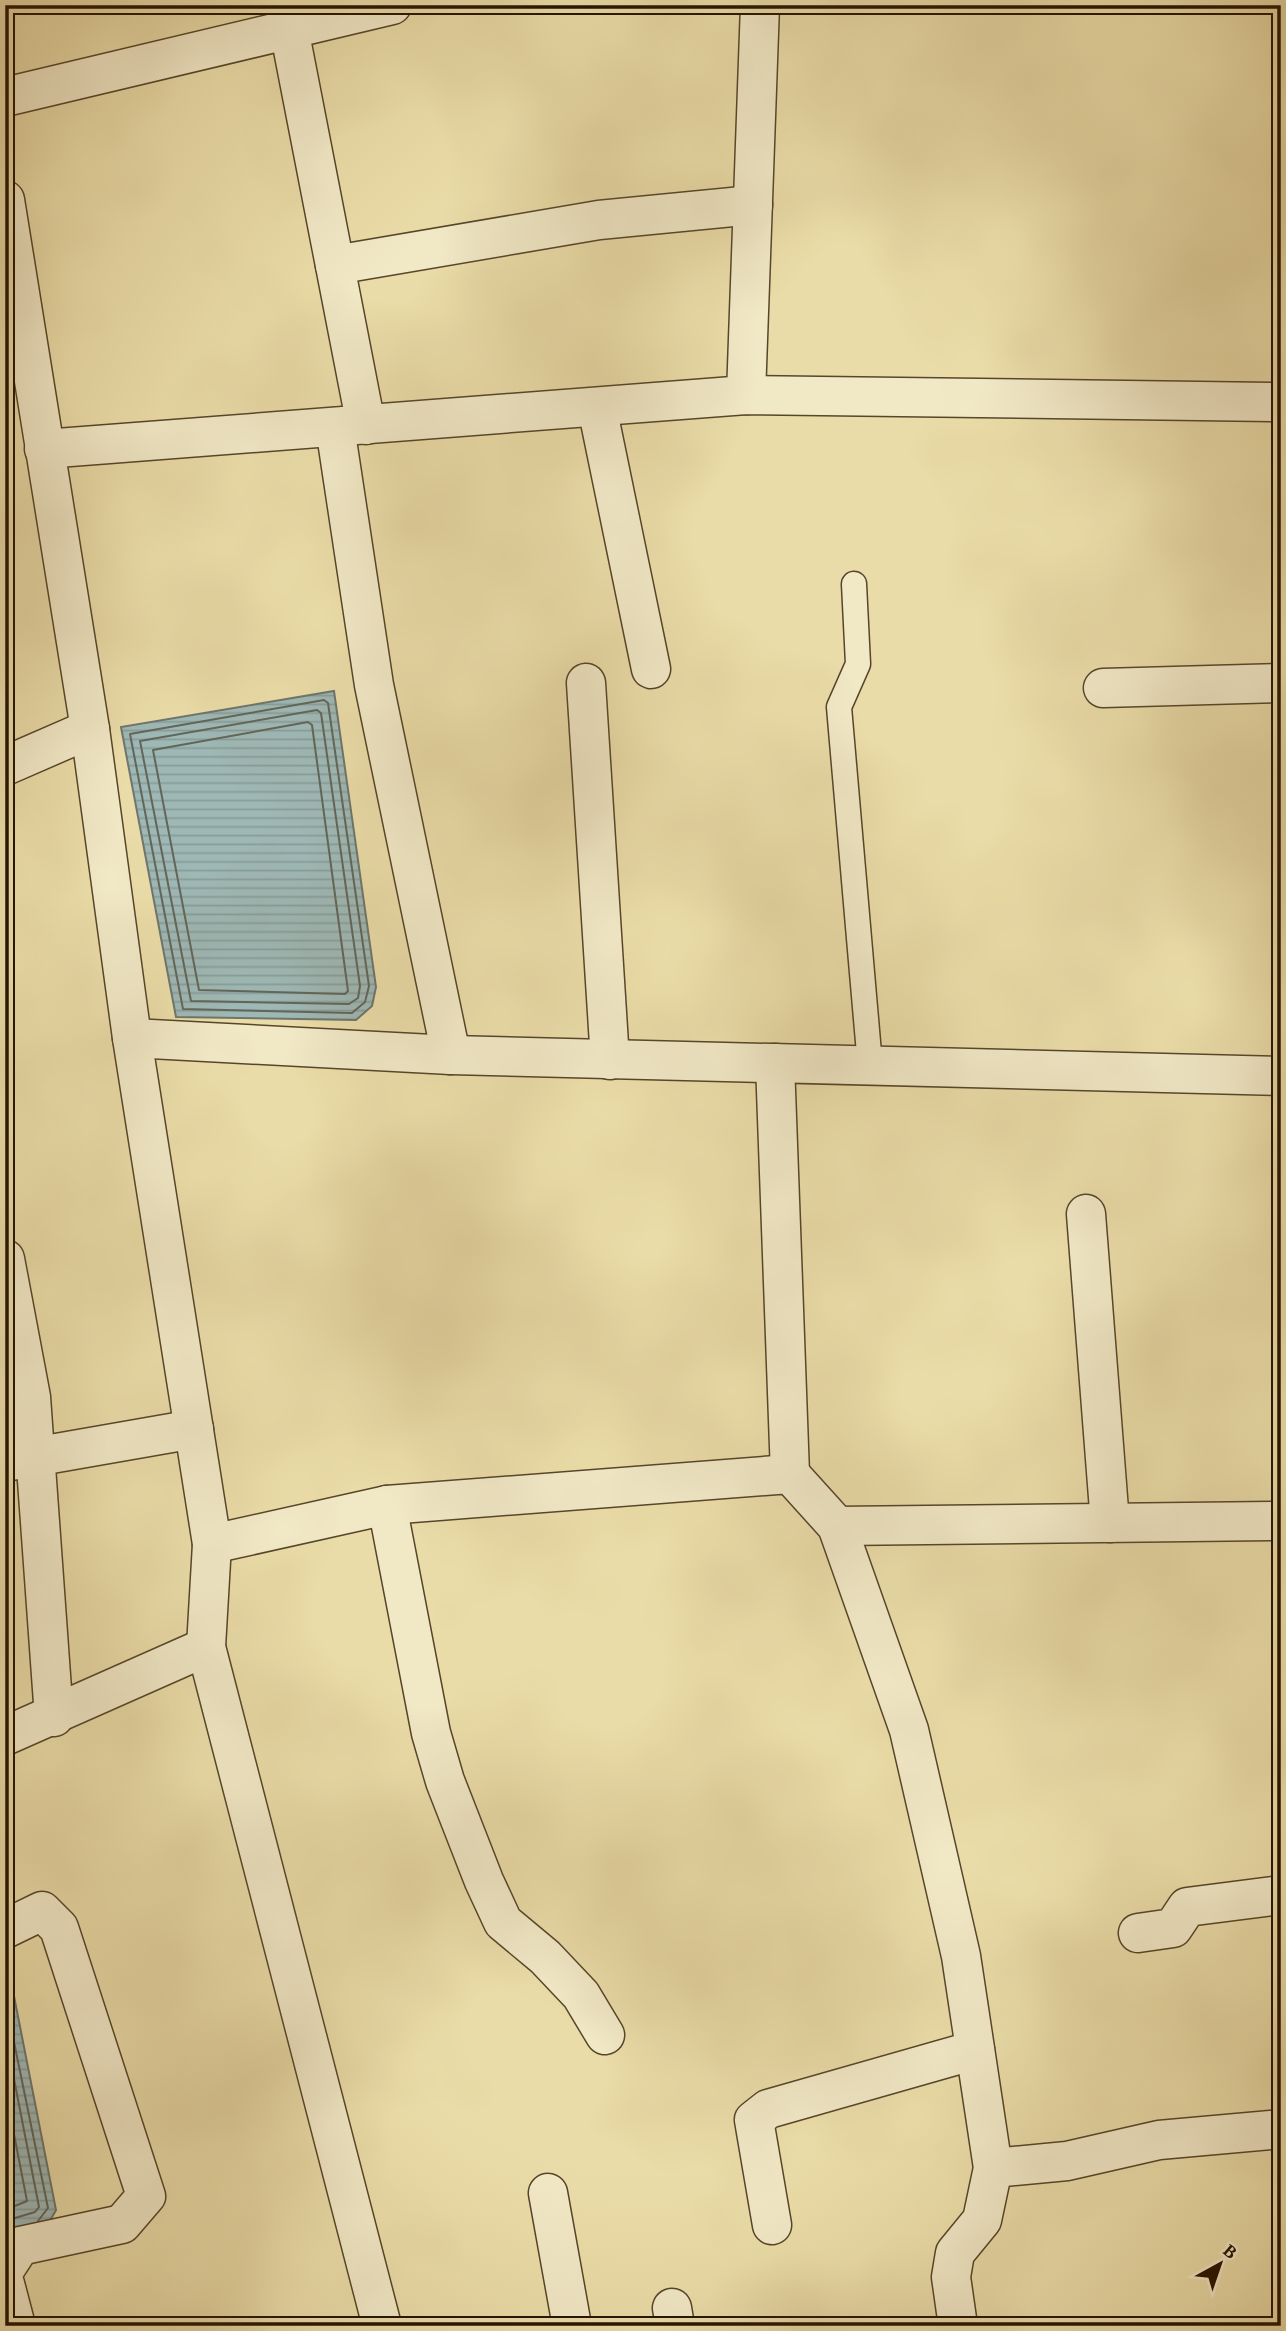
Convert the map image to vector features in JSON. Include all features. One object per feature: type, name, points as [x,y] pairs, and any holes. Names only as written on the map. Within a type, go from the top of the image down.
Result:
[{"type":"street","points":[[5,97],[392,5]]},
{"type":"street","points":[[746,395],[760,5]]},
{"type":"street","points":[[289,29],[335,265],[374,685],[451,1055]]},
{"type":"street","points":[[5,200],[90,729],[132,1038],[212,1545],[206,1647],[382,2326]]},
{"type":"street","points":[[335,265],[598,220],[753,205]]},
{"type":"street","points":[[44,449],[746,395],[1281,402]]},
{"type":"street","points":[[597,407],[651,669]]},
{"type":"street","points":[[586,683],[610,1060]]},
{"type":"street","points":[[1103,688],[1281,683]]},
{"type":"street","points":[[5,766],[90,729]]},
{"type":"street","points":[[132,1038],[451,1055],[1281,1076]]},
{"type":"street","points":[[775,1063],[790,1474],[837,1526],[909,1730],[961,1956],[993,2168],[982,2220],[955,2253],[951,2277],[958,2326]]},
{"type":"street","points":[[1086,1214],[1110,1523]]},
{"type":"street","points":[[5,1259],[31,1397],[20,1460],[54,1717]]},
{"type":"street","points":[[20,1460],[194,1429]]},
{"type":"street","points":[[212,1545],[387,1505],[790,1474]]},
{"type":"street","points":[[387,1505],[431,1733],[445,1781],[484,1881],[503,1922],[545,1957],[581,1995],[605,2035]]},
{"type":"street","points":[[837,1526],[1281,1521]]},
{"type":"street","points":[[5,1736],[54,1717],[206,1647]]},
{"type":"street","points":[[1138,1933],[1172,1928],[1187,1907],[1281,1895]]},
{"type":"street","points":[[5,1929],[42,1911],[59,1928],[146,2196],[122,2224],[20,2246],[5,2269]]},
{"type":"street","points":[[772,2225],[754,2120],[768,2109],[975,2050]]},
{"type":"street","points":[[993,2168],[1067,2161],[1159,2140],[1281,2129]]},
{"type":"street","points":[[548,2193],[572,2326]]},
{"type":"street","points":[[5,2284],[16,2326]]},
{"type":"lane","points":[[855,584],[858,664],[839,707],[870,1065]]},
{"type":"water","points":[[334,691],[376,987],[372,1006],[356,1020],[176,1017],[121,727]]},
{"type":"water","points":[[5,1989],[14,1996],[56,2210],[47,2226],[5,2237]]}]
